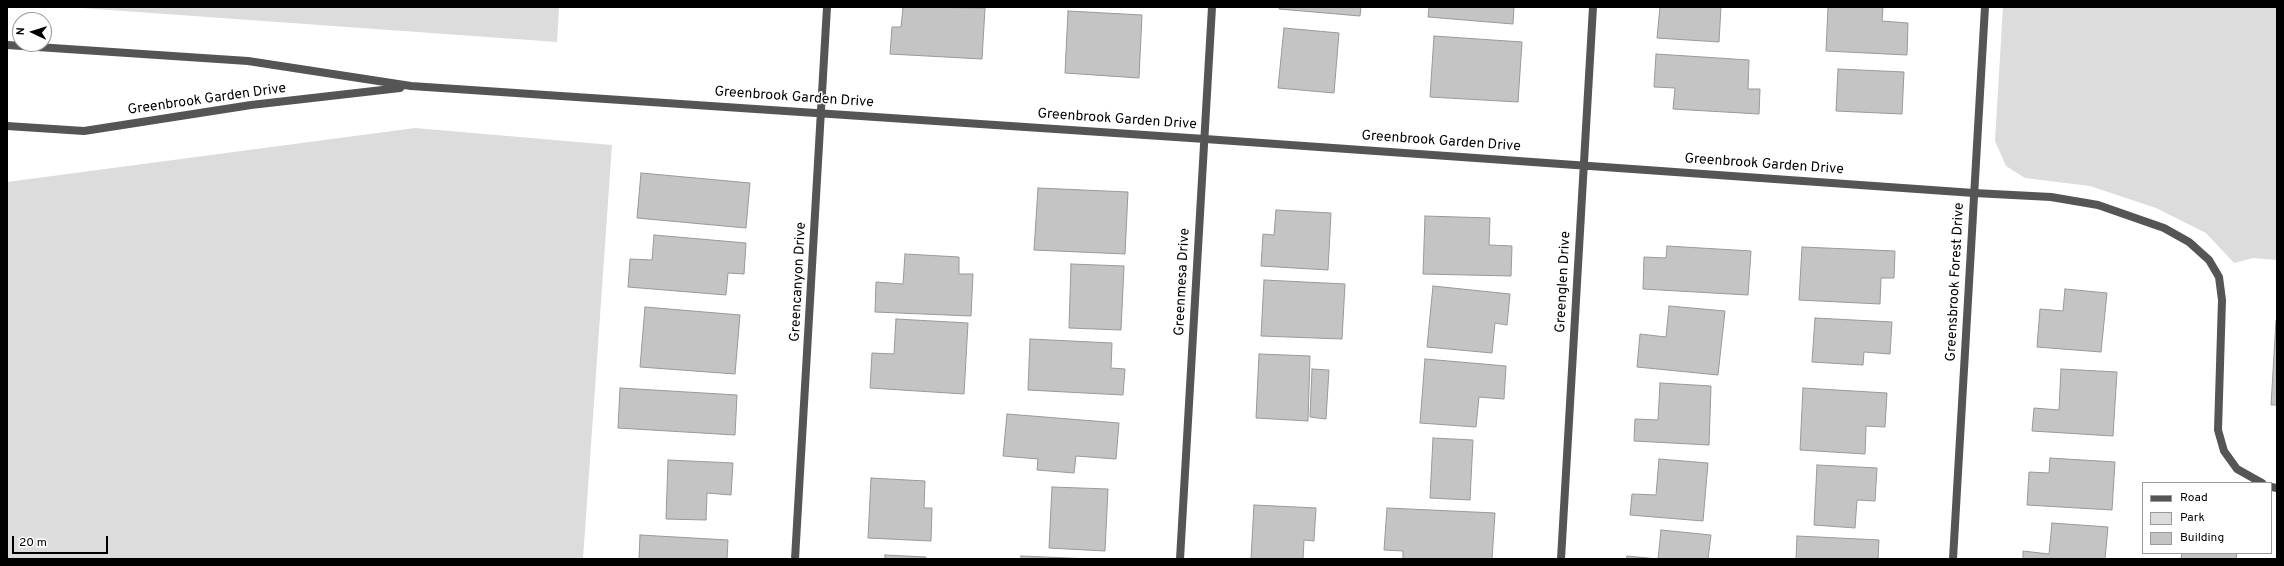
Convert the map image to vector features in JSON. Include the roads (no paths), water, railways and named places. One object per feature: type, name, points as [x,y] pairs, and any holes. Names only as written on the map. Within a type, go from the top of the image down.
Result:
[{"type":"street","name":"Greencanyon Drive","points":[[795,559],[827,7]]},
{"type":"street","name":"Greenmesa Drive","points":[[1180,559],[1212,7]]},
{"type":"street","name":"Greenglen Drive","points":[[1561,559],[1593,7]]},
{"type":"street","name":"Greensbrook Forest Drive","points":[[1953,559],[1985,7]]},
{"type":"street","name":"Greenbrook Garden Drive","points":[[7,45],[248,62],[410,86],[2050,197],[2098,205],[2164,228],[2189,242],[2209,260],[2219,277],[2222,300],[2218,430],[2224,450],[2237,469],[2260,482]]},
{"type":"street","name":"Greenbrook Garden Drive","points":[[7,126],[84,131],[251,105],[410,86]]}]
